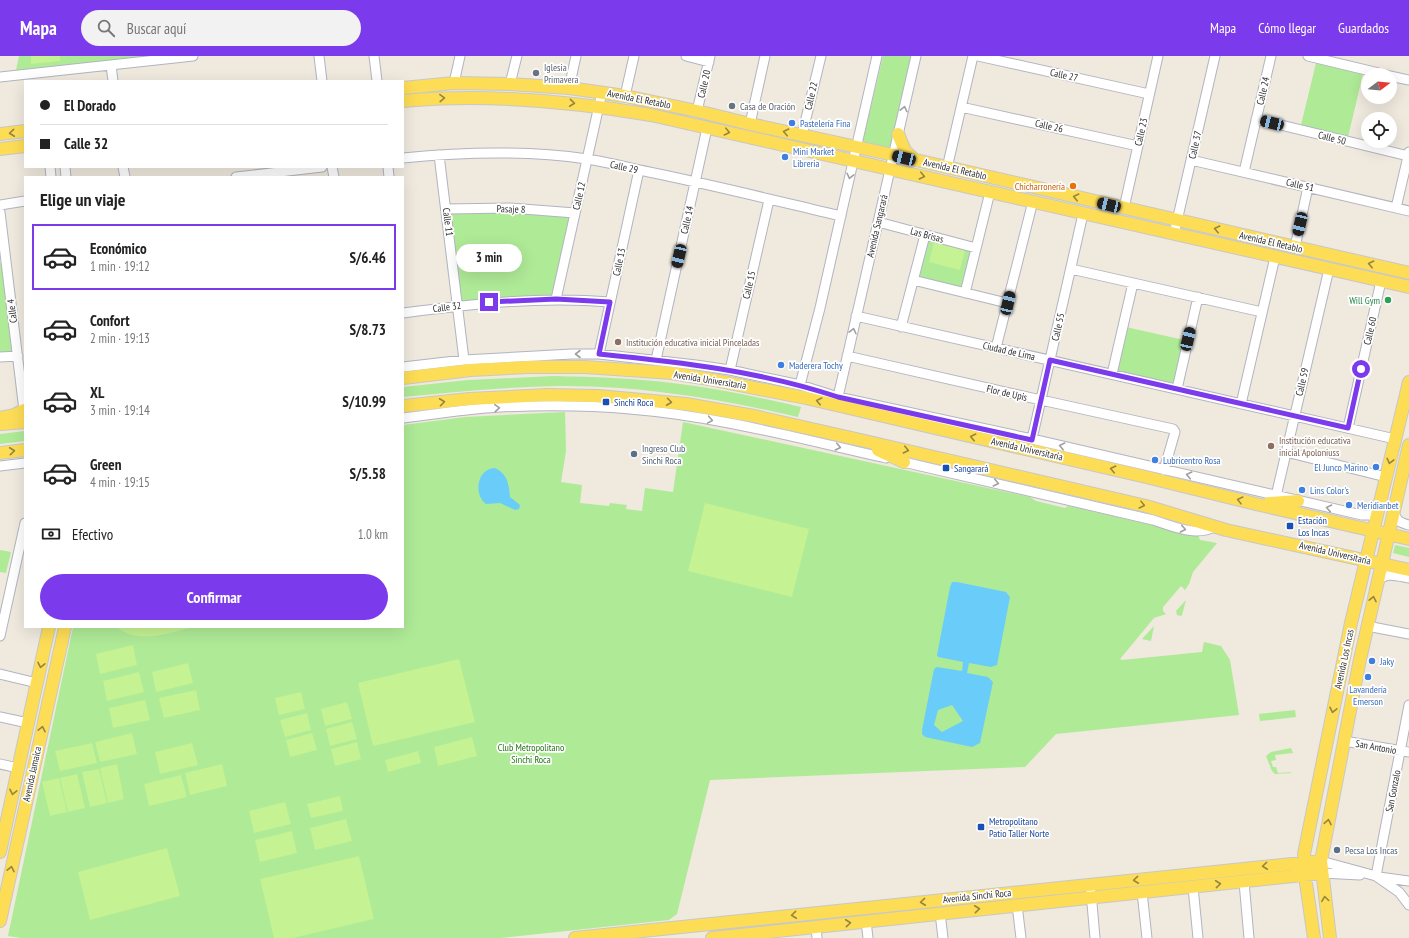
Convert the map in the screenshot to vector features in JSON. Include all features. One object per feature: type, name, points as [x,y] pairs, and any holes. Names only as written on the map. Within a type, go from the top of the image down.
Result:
[{"type":"main road","name":"Avenida El Retablo","points":[[404,88],[454,83],[510,84],[569,88],[625,96],[894,155],[1409,273]]},
{"type":"main road","name":"Avenida El Retablo","points":[[404,101],[436,98],[483,97],[570,102],[651,115],[1409,287]]},
{"type":"main road","points":[[0,134],[24,131]]},
{"type":"main road","points":[[898,134],[905,151],[915,160]]},
{"type":"main road","points":[[0,148],[24,146]]},
{"type":"main road","name":"Avenida Universitaria","points":[[404,378],[471,370],[528,367],[585,367],[642,370],[740,384],[1409,538]]},
{"type":"main road","name":"Avenida Los Incas","points":[[1314,938],[1304,862],[1306,846],[1343,661],[1373,530],[1395,439],[1404,428],[1409,382]]},
{"type":"main road","name":"Avenida Universitaria","points":[[404,406],[501,396],[598,396],[686,404],[754,416],[856,439],[1146,506],[1214,527],[1409,570]]},
{"type":"main road","points":[[0,418],[24,414]]},
{"type":"main road","points":[[0,425],[24,414]]},
{"type":"main road","points":[[856,439],[867,446],[904,462]]},
{"type":"main road","name":"Avenida Los Incas","points":[[1330,938],[1320,861],[1358,664],[1394,510],[1405,477],[1409,445]]},
{"type":"main road","points":[[0,453],[24,450]]},
{"type":"main road","points":[[1256,504],[1298,501]]},
{"type":"main road","name":"Avenida Jamaica","points":[[0,851],[5,808],[18,768],[49,628]]},
{"type":"main road","name":"Avenida Jamaica","points":[[0,921],[64,628]]},
{"type":"main road","points":[[1343,661],[1358,664]]},
{"type":"main road","name":"Avenida Sinchi Roca","points":[[575,938],[685,932],[1091,884],[1320,861]]},
{"type":"main road","name":"Avenida Sinchi Roca","points":[[713,938],[816,932],[866,922],[940,913],[1322,874]]},
{"type":"street","points":[[0,77],[193,56]]},
{"type":"street","points":[[319,56],[322,80]]},
{"type":"street","points":[[374,56],[377,80]]},
{"type":"street","points":[[454,83],[460,56]]},
{"type":"street","points":[[510,84],[517,56]]},
{"type":"street","points":[[569,88],[576,56]]},
{"type":"street","points":[[625,96],[634,56]]},
{"type":"street","points":[[686,56],[709,59]]},
{"type":"street","points":[[750,124],[765,56]]},
{"type":"street","name":"Calle 22","points":[[802,135],[821,56]]},
{"type":"street","points":[[800,385],[841,216],[877,56]]},
{"type":"street","name":"Avenida Sangarará","points":[[838,397],[916,56]]},
{"type":"street","points":[[947,168],[973,56]]},
{"type":"street","name":"Calle 27","points":[[978,56],[1149,94]]},
{"type":"street","name":"Calle 23","points":[[1124,208],[1158,56]]},
{"type":"street","name":"Calle 37","points":[[1174,234],[1215,56]]},
{"type":"street","name":"Calle 24","points":[[1244,172],[1271,56]]},
{"type":"street","points":[[1308,56],[1361,69]]},
{"type":"street","name":"Calle 20","points":[[697,111],[709,59]]},
{"type":"street","points":[[111,65],[113,80]]},
{"type":"street","points":[[1397,77],[1409,80]]},
{"type":"street","name":"Calle 12","points":[[556,299],[602,92]]},
{"type":"street","name":"Calle 26","points":[[961,106],[1138,146]]},
{"type":"street","name":"Calle 50","points":[[1256,119],[1409,154]]},
{"type":"street","name":"Calle 14","points":[[656,360],[707,128]]},
{"type":"street","name":"Calle 29","points":[[404,158],[439,155],[509,153],[587,159],[695,182],[841,216]]},
{"type":"street","points":[[1396,208],[1409,154]]},
{"type":"street","name":"Calle 11","points":[[439,155],[464,360]]},
{"type":"street","name":"Calle 51","points":[[1191,160],[1409,211]]},
{"type":"street","points":[[251,176],[280,174],[316,168]]},
{"type":"street","name":"Calle 13","points":[[599,354],[640,170]]},
{"type":"street","points":[[1295,247],[1308,187]]},
{"type":"street","points":[[965,293],[990,192]]},
{"type":"street","name":"Calle 15","points":[[730,370],[769,200]]},
{"type":"street","points":[[0,205],[24,201]]},
{"type":"street","points":[[996,348],[1033,201]]},
{"type":"street","name":"Pasaje 8","points":[[446,209],[510,208],[575,213]]},
{"type":"street","name":"Calle 4","points":[[0,212],[3,257],[24,406]]},
{"type":"street","name":"Calle 55","points":[[1032,440],[1083,214]]},
{"type":"street","name":"Las Brisas","points":[[878,222],[976,248]]},
{"type":"street","points":[[901,327],[925,235]]},
{"type":"street","points":[[1241,404],[1275,257]]},
{"type":"street","points":[[1071,269],[1262,312]]},
{"type":"street","name":"Calle 59","points":[[1276,496],[1329,269]]},
{"type":"street","points":[[913,280],[1008,303]]},
{"type":"street","name":"Calle 60","points":[[1348,428],[1381,281]]},
{"type":"street","points":[[1112,374],[1133,283]]},
{"type":"street","points":[[1177,389],[1198,297]]},
{"type":"street","name":"Calle 32","points":[[404,310],[504,301],[556,299],[610,302]]},
{"type":"street","name":"Ciudad de Lima","points":[[856,316],[1395,439]]},
{"type":"street","name":"Avenida Universitaria","points":[[404,367],[464,360],[546,355],[599,354],[730,370],[800,385],[838,397],[1367,516],[1374,513],[1379,508]]},
{"type":"street","points":[[0,357],[18,356]]},
{"type":"street","name":"Flor de Upis","points":[[847,356],[1172,429],[1174,432],[1164,470]]},
{"type":"street","name":"Avenida Universitaria","points":[[404,418],[500,407],[565,405],[630,409],[684,415],[752,428],[904,462],[1153,520],[1176,527],[1200,532],[1207,531],[1214,527]]},
{"type":"street","points":[[0,412],[24,414]]},
{"type":"street","points":[[1286,452],[1386,477]]},
{"type":"street","points":[[0,466],[24,463]]},
{"type":"street","points":[[1394,510],[1394,517],[1400,524],[1409,525]]},
{"type":"street","points":[[0,636],[24,528]]},
{"type":"street","points":[[1377,582],[1381,577],[1388,574],[1409,578]]},
{"type":"street","points":[[1367,626],[1409,634]]},
{"type":"street","points":[[0,674],[37,683]]},
{"type":"street","name":"San Gonzalo","points":[[1376,876],[1405,752],[1409,705]]},
{"type":"street","points":[[0,717],[28,723]]},
{"type":"street","name":"San Antonio","points":[[1344,741],[1405,752]]},
{"type":"street","points":[[0,764],[18,768]]},
{"type":"street","name":"Avenida Sinchi Roca","points":[[1320,861],[1376,876],[1409,881]]},
{"type":"street","name":"Avenida Sinchi Roca","points":[[1322,874],[1376,876]]},
{"type":"street","points":[[1376,876],[1399,892],[1409,905]]},
{"type":"street","points":[[1244,882],[1249,938]]},
{"type":"street","points":[[1091,884],[1096,938]]},
{"type":"street","points":[[1193,887],[1198,938]]},
{"type":"street","points":[[1142,892],[1147,938]]},
{"type":"street","points":[[1017,905],[1021,938]]},
{"type":"street","points":[[940,913],[943,938]]},
{"type":"street","points":[[866,922],[868,938]]},
{"type":"green space","points":[[19,56],[151,56],[16,70]]},
{"type":"green space","points":[[31,56],[60,56],[60,61],[31,64]]},
{"type":"green space","points":[[883,56],[911,56],[890,150],[862,145]]},
{"type":"green space","points":[[1316,63],[1361,74],[1361,82],[1348,137],[1301,125]]},
{"type":"green space","points":[[451,213],[511,213],[570,217],[552,297],[460,302]]},
{"type":"green space","points":[[927,239],[972,250],[962,290],[917,278]]},
{"type":"green space","points":[[934,242],[965,250],[960,270],[929,262]]},
{"type":"green space","points":[[3,262],[13,353],[0,354],[0,263]]},
{"type":"green space","points":[[1126,327],[1184,340],[1174,383],[1117,371]]},
{"type":"green space","points":[[554,376],[657,381],[705,387],[801,407],[798,417],[739,404],[679,394],[588,386],[519,387],[404,397],[404,387],[468,380]]},
{"type":"green space","name":"Club Metropolitano Sinchi Roca","points":[[565,412],[566,451],[561,482],[582,485],[580,503],[609,506],[610,503],[627,505],[626,509],[642,511],[645,488],[673,492],[683,422],[1030,497],[1036,501],[1065,508],[1068,506],[1198,535],[1200,540],[1217,543],[1193,572],[1189,584],[1185,590],[1181,586],[1163,607],[1163,611],[1166,614],[1154,618],[1120,659],[1202,652],[1204,642],[1221,646],[1230,660],[1239,715],[1056,734],[1025,767],[710,780],[677,914],[669,920],[501,938],[21,938],[8,936],[73,628],[404,628],[404,425],[465,417]]},
{"type":"green space","points":[[24,431],[24,441],[0,444],[0,434]]},
{"type":"green space","points":[[705,503],[809,529],[792,597],[688,571]]},
{"type":"green space","points":[[1395,545],[1409,548],[1409,557],[1393,553]]},
{"type":"green space","points":[[0,550],[11,552],[6,573],[0,572]]},
{"type":"green space","points":[[1186,600],[1182,615],[1177,615],[1176,611]]},
{"type":"green space","points":[[1154,626],[1151,641],[1142,639]]},
{"type":"green space","points":[[119,628],[189,628],[154,636],[134,635]]},
{"type":"green space","points":[[133,645],[137,665],[100,674],[96,654]]},
{"type":"green space","points":[[459,659],[475,722],[373,746],[358,683]]},
{"type":"green space","points":[[188,663],[193,683],[156,692],[152,672]]},
{"type":"green space","points":[[139,672],[144,692],[107,701],[103,681]]},
{"type":"green space","points":[[196,690],[200,710],[164,718],[159,698]]},
{"type":"green space","points":[[301,692],[305,709],[279,715],[275,698]]},
{"type":"green space","points":[[145,700],[150,720],[113,728],[109,708]]},
{"type":"green space","points":[[347,702],[352,719],[325,726],[321,709]]},
{"type":"green space","points":[[1295,710],[1296,717],[1260,721],[1259,714]]},
{"type":"green space","points":[[307,713],[311,730],[285,737],[280,720]]},
{"type":"green space","points":[[352,722],[357,739],[330,746],[326,729]]},
{"type":"green space","points":[[132,733],[137,754],[100,762],[95,742]]},
{"type":"green space","points":[[312,733],[317,750],[290,757],[286,740]]},
{"type":"green space","points":[[472,737],[477,756],[438,766],[434,747]]},
{"type":"green space","points":[[357,742],[361,759],[335,766],[331,749]]},
{"type":"green space","points":[[92,743],[97,763],[60,771],[55,751]]},
{"type":"green space","points":[[192,743],[198,765],[160,774],[155,752]]},
{"type":"green space","points":[[1291,748],[1293,753],[1275,755],[1276,760],[1271,761],[1273,767],[1276,767],[1278,773],[1291,773],[1275,774],[1272,771],[1266,756],[1271,752]]},
{"type":"green space","points":[[418,751],[421,763],[388,772],[385,760]]},
{"type":"green space","points":[[117,764],[124,799],[108,803],[100,768]]},
{"type":"green space","points":[[222,764],[227,786],[190,795],[185,773]]},
{"type":"green space","points":[[99,769],[107,803],[90,807],[82,772]]},
{"type":"green space","points":[[77,774],[85,808],[68,812],[60,778]]},
{"type":"green space","points":[[181,775],[187,797],[149,806],[144,784]]},
{"type":"green space","points":[[59,778],[67,812],[50,816],[42,782]]},
{"type":"green space","points":[[340,796],[343,811],[311,818],[307,804]]},
{"type":"green space","points":[[285,802],[291,824],[254,833],[249,811]]},
{"type":"green space","points":[[346,819],[352,841],[315,850],[310,828]]},
{"type":"green space","points":[[292,831],[297,853],[260,862],[255,840]]},
{"type":"green space","points":[[167,848],[180,896],[90,920],[78,872]]},
{"type":"green space","points":[[359,856],[374,919],[293,938],[274,938],[260,879]]},
{"type":"water","points":[[495,468],[503,473],[507,480],[510,497],[520,505],[519,509],[515,510],[500,503],[486,504],[479,495],[478,489],[481,477],[484,472]]},
{"type":"water","points":[[952,582],[957,582],[1006,592],[1010,597],[997,665],[991,667],[969,663],[967,673],[988,677],[993,682],[980,743],[972,747],[925,737],[922,734],[934,669],[937,667],[962,671],[963,662],[938,657],[937,655]],"holes":[[[952,705],[963,721],[942,732],[934,725],[938,710]]]},
{"type":"place","name":"Iglesia Primavera","points":[[536,73]]},
{"type":"place","name":"Casa de Oración","points":[[732,106]]},
{"type":"place","name":"Pastelería Fina","points":[[792,123]]},
{"type":"place","name":"Mini Market Libreria","points":[[785,157]]},
{"type":"place","name":"Chicharronería","points":[[1073,186]]},
{"type":"place","name":"Will Gym","points":[[1388,300]]},
{"type":"place","name":"Institución educativa inicial Pinceladas","points":[[618,342]]},
{"type":"place","name":"Maderera Tochy","points":[[781,365]]},
{"type":"place","name":"Sinchi Roca","points":[[606,402]]},
{"type":"place","name":"Institución educativa inicial Apoloniuss","points":[[1271,446]]},
{"type":"place","name":"Ingreso Club Sinchi Roca","points":[[634,454]]},
{"type":"place","name":"Lubricentro Rosa","points":[[1155,460]]},
{"type":"place","name":"El Junco Marino","points":[[1376,467]]},
{"type":"place","name":"Sangarará","points":[[946,468]]},
{"type":"place","name":"Lins Color's","points":[[1302,490]]},
{"type":"place","name":"Meridianbet","points":[[1349,505]]},
{"type":"place","name":"Estación Los Incas","points":[[1290,526]]},
{"type":"place","name":"Jaky","points":[[1372,661]]},
{"type":"place","name":"Lavandería Emerson","points":[[1368,677]]},
{"type":"place","name":"Metropolitano Patio Taller Norte","points":[[981,827]]},
{"type":"place","name":"Pecsa Los Incas","points":[[1337,850]]},
{"type":"route","points":[[489,302],[556,299],[610,302],[599,354],[669,361],[740,372],[809,387],[838,397],[1032,440],[1050,360],[1348,428],[1361,369]]}]
